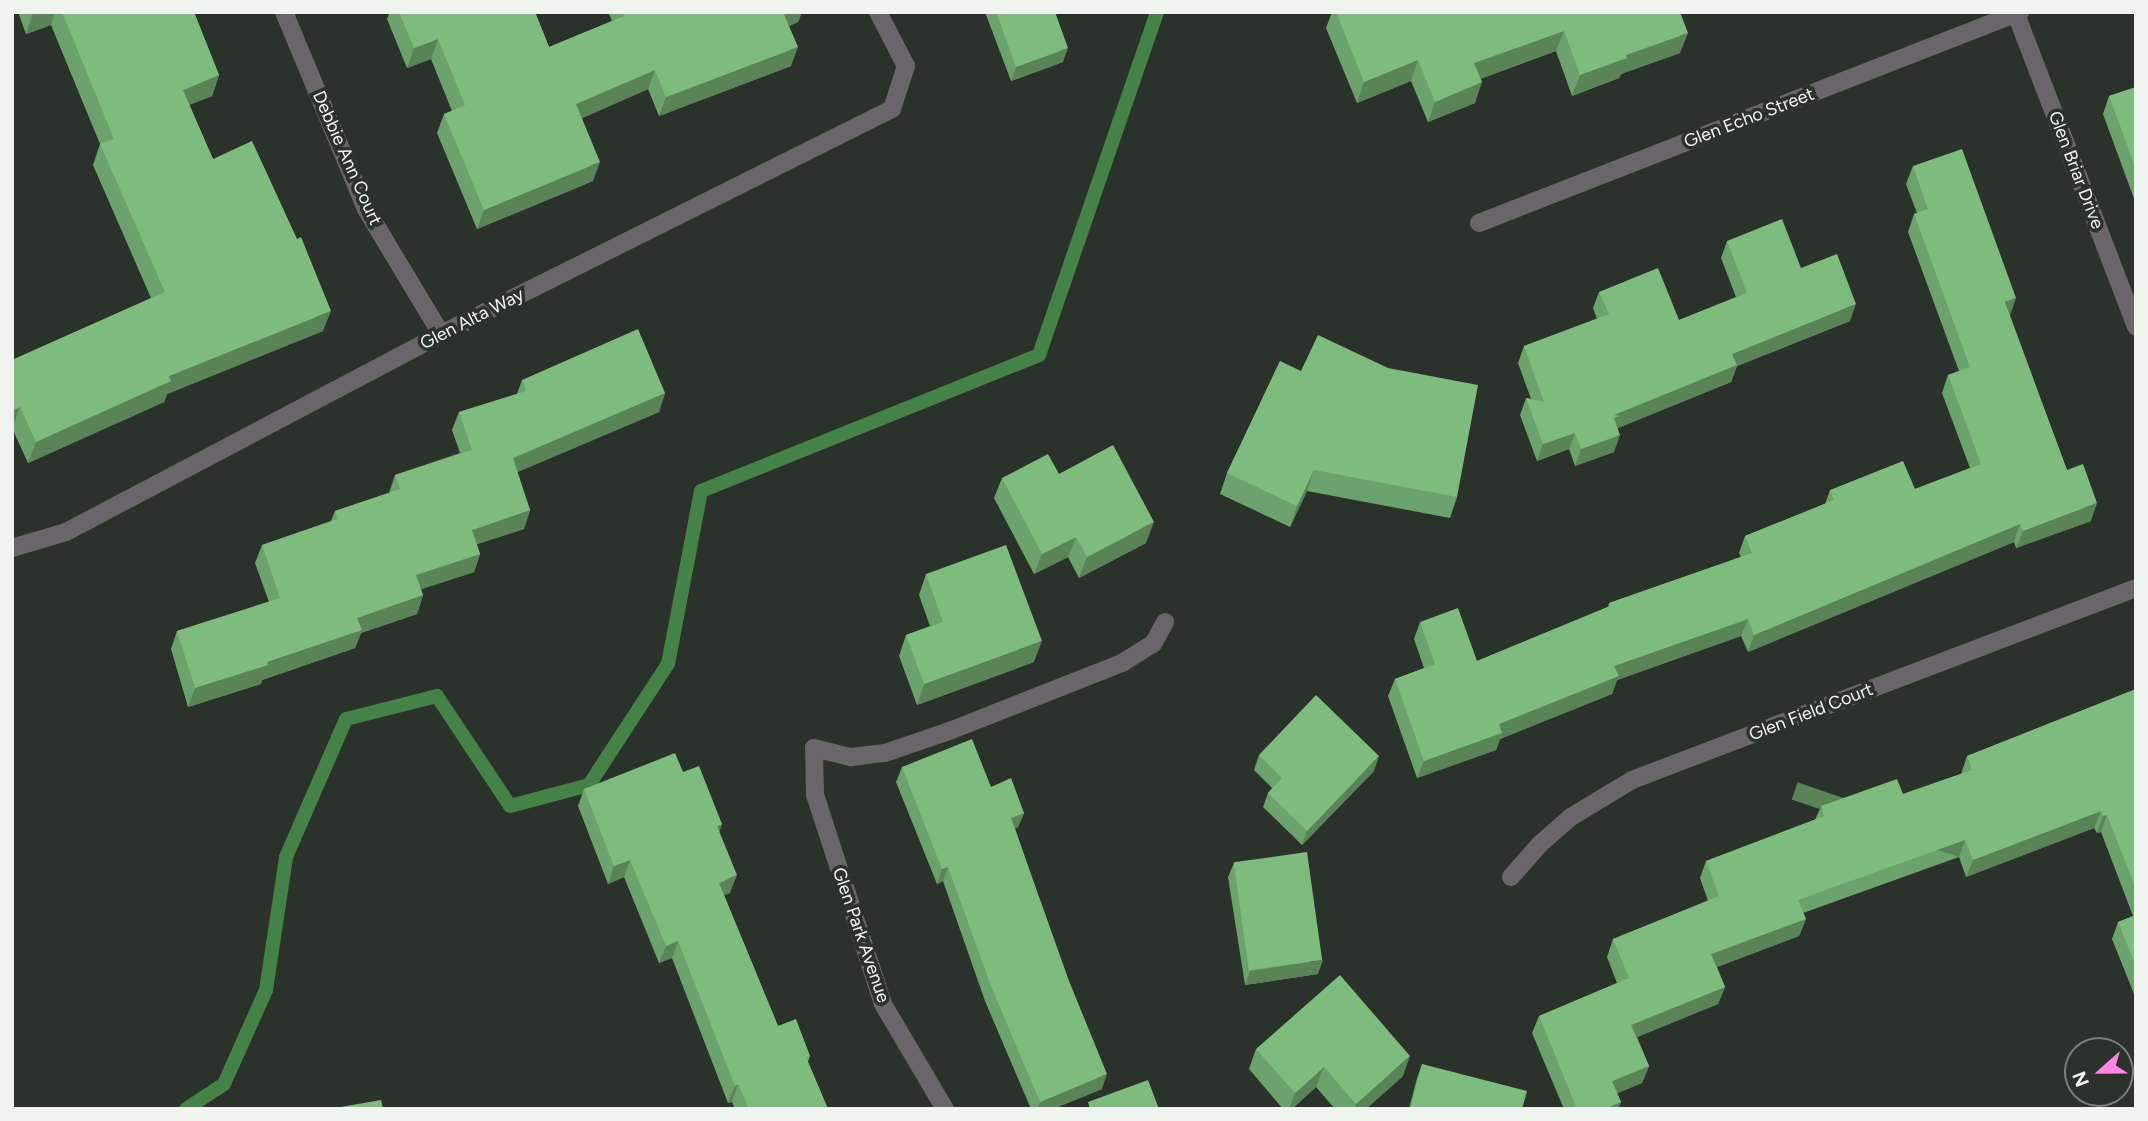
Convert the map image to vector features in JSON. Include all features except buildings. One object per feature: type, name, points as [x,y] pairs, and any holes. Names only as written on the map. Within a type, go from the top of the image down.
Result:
[{"type":"street","name":"Debbie Ann Court","points":[[284,12],[366,209],[441,334]]},
{"type":"street","name":"Glen Alta Way","points":[[12,548],[66,533],[441,334],[892,108],[906,66],[878,12]]},
{"type":"street","name":"Glen Echo Street","points":[[1479,223],[2018,13]]},
{"type":"street","name":"Glen Briar Drive","points":[[2018,13],[2136,327]]},
{"type":"street","name":"Glen Field Court","points":[[1511,877],[1540,844],[1571,817],[1632,780],[2136,588]]},
{"type":"street","name":"Glen Park Avenue","points":[[944,1109],[883,1004],[815,795],[814,748],[851,757],[885,753],[941,734],[1122,663],[1153,644],[1165,622]]},
{"type":"waterway","points":[[186,1109],[224,1084],[266,990],[286,857],[346,719],[437,696],[510,806],[589,785],[668,664],[701,491],[1039,355],[1157,12]]}]
